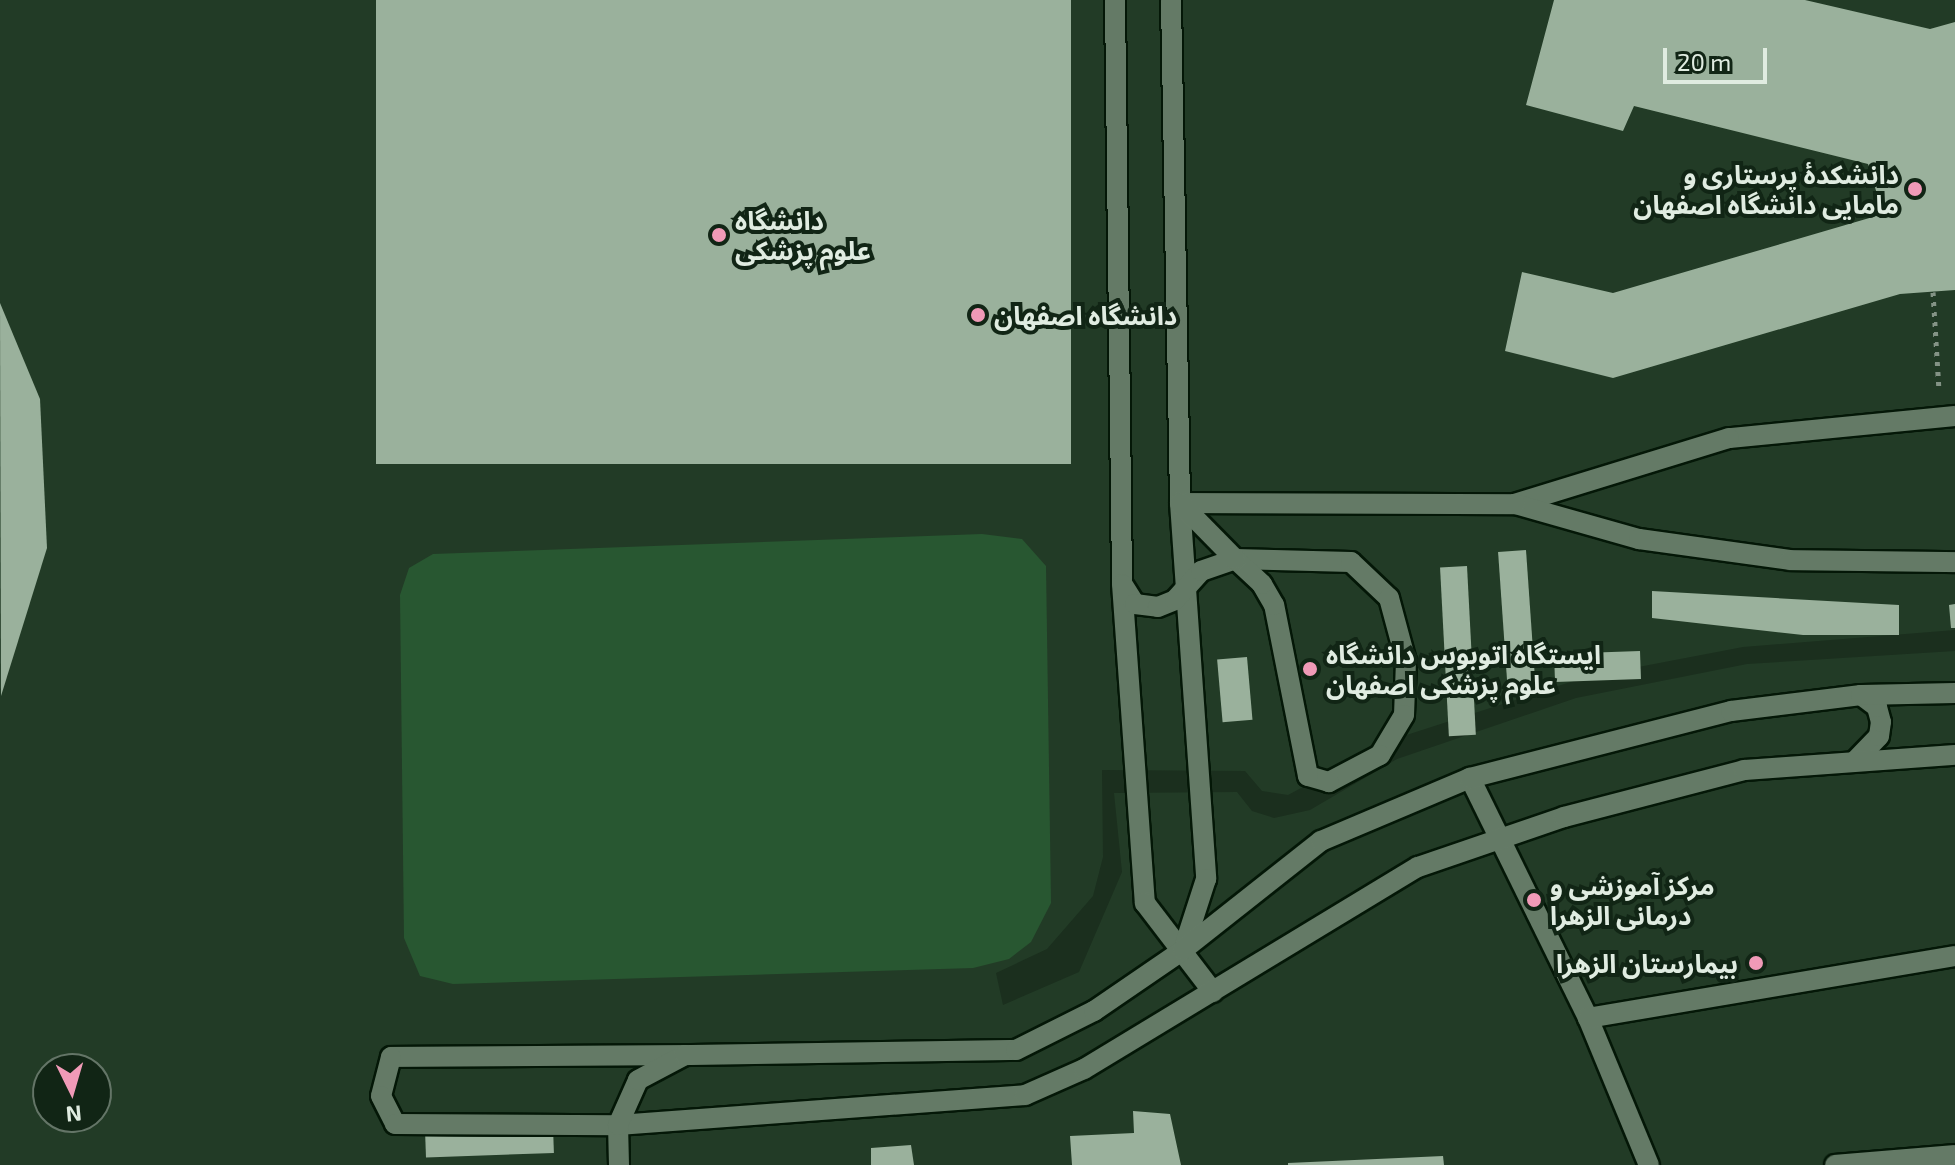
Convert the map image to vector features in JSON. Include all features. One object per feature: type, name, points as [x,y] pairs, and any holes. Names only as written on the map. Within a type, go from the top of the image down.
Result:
[{"type":"lane","points":[[1115,0],[1122,584],[1145,903],[1213,992]]},
{"type":"lane","points":[[1171,0],[1180,503],[1206,879],[1183,950]]},
{"type":"lane","points":[[1515,504],[1729,438],[1948,415]]},
{"type":"lane","points":[[1122,584],[1129,599],[1148,608],[1167,605],[1188,588],[1201,571],[1235,559],[1351,562],[1389,598],[1406,661],[1404,715],[1380,755],[1354,774],[1329,782],[1308,776],[1274,605],[1235,559],[1180,503]]},
{"type":"lane","points":[[1180,503],[1515,504],[1639,539],[1775,558],[1955,562]]},
{"type":"lane","points":[[1955,693],[1861,695],[1731,711],[1470,778],[1321,841],[1183,950],[1094,1011],[1016,1050],[391,1057],[381,1096],[395,1124],[618,1125],[1025,1095],[1084,1069],[1418,867],[1496,840],[1744,770],[1955,755]]},
{"type":"lane","points":[[1856,760],[1879,736],[1881,722],[1877,707],[1861,695]]},
{"type":"lane","points":[[1470,778],[1496,840],[1588,1018],[1649,1165]]},
{"type":"lane","points":[[1588,1018],[1955,956]]},
{"type":"lane","points":[[619,1165],[618,1125],[638,1080],[685,1055]]},
{"type":"lane","points":[[1835,1165],[1955,1155]]},
{"type":"path","points":[[1933,292],[1948,415]]},
{"type":"shaded area","name":"دانشگاه اصفهان","points":[[0,0],[1955,0],[1955,630],[1743,647],[1586,677],[1391,740],[1288,795],[1262,791],[1245,771],[1102,770],[1103,857],[1093,896],[1047,949],[996,973],[1003,1005],[1079,972],[1122,872],[1114,793],[1237,792],[1252,811],[1274,818],[1310,810],[1397,759],[1576,698],[1747,664],[1955,651],[1955,1165],[0,1165]]},
{"type":"green space","points":[[982,534],[1022,539],[1046,566],[1051,903],[1031,942],[1009,959],[973,968],[453,984],[420,976],[404,938],[400,595],[409,568],[433,554]]},
{"type":"building","name":"دانشگاه علوم پزشکی","points":[[376,0],[1071,0],[1071,464],[376,464]]},
{"type":"building","name":"دانشکدهٔ پرستاری و مامایی دانشگاه اصفهان","points":[[1554,0],[1805,0],[1930,29],[1955,22],[1955,290],[1900,294],[1613,378],[1505,351],[1522,272],[1613,293],[1883,214],[1868,164],[1634,106],[1623,131],[1526,105]]},
{"type":"building","points":[[0,303],[40,399],[47,548],[1,696]]},
{"type":"building","points":[[1526,550],[1536,688],[1508,690],[1498,552]]},
{"type":"building","points":[[1467,566],[1476,735],[1449,736],[1440,567]]},
{"type":"building","points":[[1652,591],[1899,605],[1899,635],[1803,635],[1652,618]]},
{"type":"building","points":[[1955,604],[1955,628],[1951,628],[1949,605]]},
{"type":"building","points":[[1640,651],[1641,679],[1555,682],[1554,654]]},
{"type":"building","points":[[1247,657],[1252,720],[1223,722],[1217,660]]},
{"type":"building","points":[[1133,1111],[1170,1114],[1181,1165],[1072,1165],[1070,1136],[1134,1133]]},
{"type":"building","points":[[553,1127],[554,1153],[426,1157],[425,1131]]},
{"type":"building","points":[[911,1145],[914,1165],[871,1165],[871,1148]]},
{"type":"building","points":[[1443,1156],[1444,1165],[1288,1165],[1288,1163]]},
{"type":"place","name":"دانشکدهٔ پرستاری و مامایی دانشگاه اصفهان","points":[[1915,189]]},
{"type":"place","name":"دانشگاه علوم پزشکی","points":[[719,235]]},
{"type":"place","name":"دانشگاه اصفهان","points":[[978,315]]},
{"type":"place","name":"ایستگاه اتوبوس دانشگاه علوم پزشکی اصفهان","points":[[1310,669]]},
{"type":"place","name":"مرکز آموزشی و درمانی الزهرا","points":[[1534,900]]},
{"type":"place","name":"بیمارستان الزهرا","points":[[1756,963]]}]
